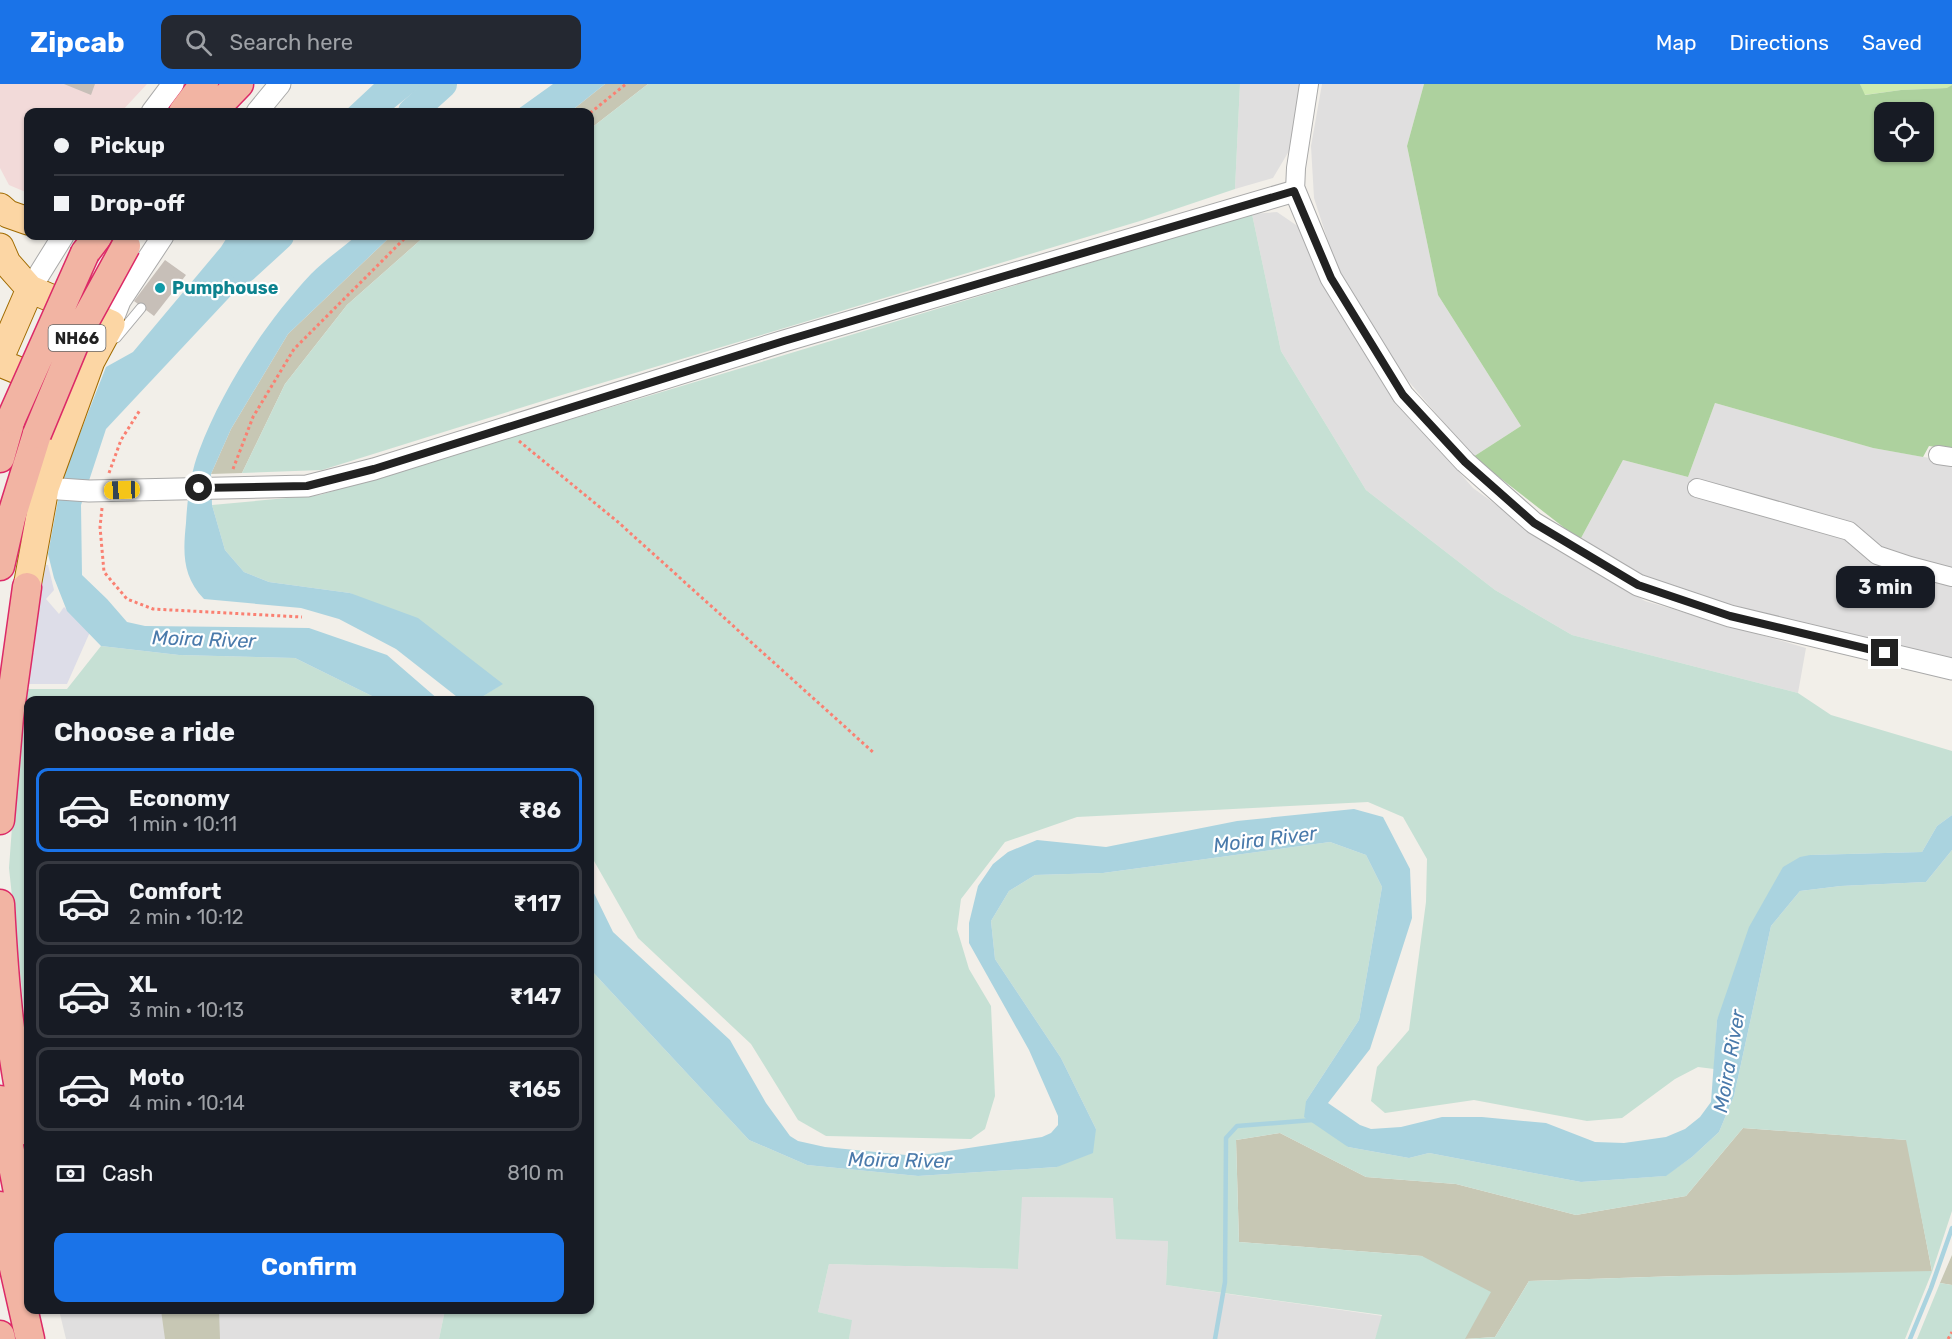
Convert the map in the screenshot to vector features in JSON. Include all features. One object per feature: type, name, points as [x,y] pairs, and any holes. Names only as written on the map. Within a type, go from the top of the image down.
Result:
[{"type":"highway","points":[[186,108],[204,84]]},
{"type":"highway","points":[[216,108],[239,84]]},
{"type":"highway","name":"NH66","points":[[0,566],[11,518],[37,434],[81,328],[130,241]]},
{"type":"highway","name":"NH66","points":[[0,458],[11,419],[92,244]]},
{"type":"highway","points":[[0,820],[9,717],[27,587]]},
{"type":"highway","points":[[0,904],[10,1100],[24,1208]]},
{"type":"highway","points":[[10,1100],[24,1124]]},
{"type":"highway","points":[[0,1206],[24,1312]]},
{"type":"highway","points":[[24,1314],[30,1339]]},
{"type":"highway","points":[[43,1314],[49,1339]]},
{"type":"main road","points":[[0,207],[8,214],[24,220]]},
{"type":"main road","points":[[0,247],[7,264],[30,290],[106,332],[91,362],[36,538],[27,587]]},
{"type":"main road","points":[[0,358],[30,290]]},
{"type":"main road","points":[[0,363],[80,396]]},
{"type":"street","points":[[155,108],[174,84]]},
{"type":"street","points":[[260,108],[280,84]]},
{"type":"street","points":[[1310,84],[1294,191],[1331,278],[1403,395],[1465,462],[1534,523],[1638,585],[1730,616],[1952,669]]},
{"type":"street","points":[[52,489],[96,491],[307,486],[374,469],[784,341],[1294,191]]},
{"type":"street","points":[[30,290],[61,240]]},
{"type":"street","points":[[106,332],[120,301],[160,240]]},
{"type":"street","points":[[1697,488],[1849,531],[1877,555],[1952,577]]},
{"type":"lane","points":[[106,332],[117,338],[141,308]]},
{"type":"path","points":[[594,110],[626,84]]},
{"type":"path","points":[[225,488],[254,417],[294,350],[403,240]]},
{"type":"path","points":[[140,410],[121,440],[96,491],[104,572],[127,599],[153,609],[302,617]]},
{"type":"path","points":[[504,429],[618,522],[874,753]]},
{"type":"path","points":[[1948,1339],[1952,1332]]},
{"type":"shaded area","points":[[0,84],[147,84],[125,108],[24,108],[24,191],[9,185],[0,168]]},
{"type":"shaded area","points":[[605,84],[648,84],[594,126],[594,108],[575,108]]},
{"type":"shaded area","points":[[648,84],[1240,84],[1235,189],[1140,221],[565,394],[322,470],[242,473],[285,384],[347,305],[420,240],[594,240],[594,126]]},
{"type":"shaded area","points":[[1240,84],[1301,84],[1289,151],[1273,178],[1235,189]]},
{"type":"shaded area","points":[[1322,84],[1424,84],[1407,146],[1438,295],[1521,426],[1473,457],[1393,363],[1336,266],[1314,198],[1311,146]]},
{"type":"shaded area","points":[[1277,212],[1299,227],[1399,403],[1473,488],[1555,547],[1645,601],[1806,648],[1798,693],[1572,635],[1495,590],[1366,490],[1281,351],[1252,214]]},
{"type":"shaded area","points":[[1252,214],[1281,351],[1366,490],[1495,590],[1572,635],[1798,693],[1831,715],[1952,751],[1952,815],[1937,826],[1922,852],[1810,855],[1717,1020],[1714,1069],[1698,1067],[1675,1079],[1622,1118],[1587,1121],[1474,1100],[1385,1113],[1371,1101],[1377,1067],[1409,1030],[1426,902],[1427,859],[1403,817],[1368,802],[1077,817],[1005,842],[961,899],[957,929],[969,969],[991,1006],[995,1096],[985,1129],[971,1139],[826,1136],[798,1120],[751,1044],[638,938],[594,861],[594,696],[483,696],[502,684],[350,593],[269,582],[244,572],[225,550],[212,505],[320,495]]},
{"type":"shaded area","points":[[387,240],[420,240],[347,305],[285,384],[242,473],[211,474],[231,429],[288,334]]},
{"type":"shaded area","points":[[1715,403],[1873,448],[1952,462],[1952,659],[1845,637],[1656,583],[1580,540],[1623,460],[1688,477]]},
{"type":"shaded area","points":[[37,564],[48,565],[54,590],[46,599],[59,614],[64,607],[90,632],[67,684],[21,684],[23,653],[34,653],[38,595]]},
{"type":"shaded area","points":[[101,646],[179,655],[295,658],[372,696],[24,696],[24,1009],[9,868],[22,689],[67,689]]},
{"type":"shaded area","points":[[1330,842],[1366,855],[1382,887],[1359,1020],[1306,1101],[1348,1147],[1409,1158],[1429,1153],[1581,1182],[1665,1176],[1692,1157],[1719,1132],[1734,1096],[1771,926],[1800,891],[1841,886],[1926,882],[1952,850],[1952,1211],[1932,1272],[1905,1339],[1465,1339],[1375,1339],[1382,1315],[1166,1285],[1168,1241],[1116,1239],[1113,1198],[1022,1197],[1018,1269],[829,1264],[818,1312],[852,1320],[849,1339],[439,1339],[444,1314],[594,1314],[594,973],[749,1140],[807,1165],[918,1176],[1057,1167],[1096,1129],[1061,1058],[995,959],[991,921],[1009,891],[1035,875],[1103,873]],"holes":[[[1743,1128],[1906,1140],[1932,1271],[1529,1281],[1495,1337],[1465,1339],[1491,1292],[1422,1256],[1239,1242],[1236,1140],[1280,1133],[1366,1177],[1456,1184],[1576,1215],[1686,1196]]]},
{"type":"shaded area","points":[[1743,1128],[1907,1140],[1932,1272],[1529,1281],[1495,1337],[1464,1339],[1422,1256],[1239,1242],[1236,1140],[1280,1133],[1366,1177],[1456,1184],[1576,1215],[1686,1196]]},
{"type":"shaded area","points":[[1021,1197],[1113,1198],[1168,1241],[1166,1285],[1383,1316],[1375,1339],[849,1339],[851,1320],[818,1312],[829,1264],[1018,1269]]},
{"type":"shaded area","points":[[1952,1255],[1952,1285],[1940,1283]]},
{"type":"shaded area","points":[[1940,1283],[1952,1285],[1952,1339],[1917,1339]]},
{"type":"shaded area","points":[[60,1314],[444,1314],[439,1339],[66,1339]]},
{"type":"shaded area","points":[[162,1314],[219,1314],[220,1339],[165,1339]]},
{"type":"green space","points":[[1424,84],[1860,84],[1865,95],[1901,90],[1947,88],[1952,85],[1952,449],[1929,446],[1923,457],[1873,448],[1715,403],[1688,477],[1623,460],[1580,540],[1473,457],[1521,426],[1438,295],[1407,146]]},
{"type":"green space","points":[[1860,84],[1952,85],[1948,88],[1901,90],[1864,95]]},
{"type":"water","points":[[374,84],[424,84],[394,108],[348,108]]},
{"type":"water","points":[[553,84],[605,84],[575,108],[520,108]]},
{"type":"water","points":[[225,240],[275,240],[241,285],[106,429],[81,505],[82,575],[127,622],[145,626],[309,628],[387,655],[434,696],[372,696],[295,658],[179,655],[101,646],[67,611],[54,578],[48,554],[66,469],[106,367],[133,352]]},
{"type":"water","points":[[351,240],[387,240],[288,334],[231,429],[211,474],[212,505],[225,550],[244,572],[269,582],[350,593],[418,618],[503,684],[484,696],[456,696],[396,649],[339,619],[301,608],[204,599],[191,582],[184,544],[187,505],[199,451],[220,404],[247,357],[278,313],[316,269]]},
{"type":"water","points":[[1354,809],[1383,817],[1410,869],[1412,918],[1370,1049],[1328,1103],[1360,1125],[1371,1129],[1401,1127],[1442,1117],[1482,1117],[1546,1123],[1595,1142],[1624,1143],[1666,1137],[1685,1129],[1700,1117],[1711,1102],[1717,1020],[1749,927],[1783,867],[1800,857],[1810,855],[1922,852],[1937,826],[1952,815],[1952,850],[1926,882],[1841,886],[1800,891],[1771,926],[1734,1096],[1719,1132],[1692,1157],[1666,1176],[1581,1182],[1429,1153],[1409,1158],[1348,1147],[1304,1117],[1306,1101],[1359,1020],[1382,887],[1366,855],[1330,842],[1103,873],[1035,875],[1009,891],[991,921],[995,959],[1061,1058],[1096,1129],[1093,1153],[1057,1167],[918,1176],[807,1165],[749,1140],[594,973],[594,893],[613,932],[730,1040],[766,1103],[790,1136],[798,1141],[825,1147],[916,1156],[1042,1137],[1051,1133],[1058,1125],[1058,1116],[1029,1050],[969,943],[969,923],[978,886],[993,864],[1008,852],[1037,840],[1106,847],[1237,821]]},
{"type":"building","points":[[64,84],[95,84],[91,95]]},
{"type":"building","name":"Pumphouse","points":[[165,260],[186,275],[154,316],[134,301]]},
{"type":"waterway","name":"Moira River","points":[[416,108],[443,84]]},
{"type":"waterway","name":"Moira River","points":[[244,269],[276,240]]},
{"type":"waterway","points":[[1215,1339],[1225,1282],[1226,1138],[1237,1126],[1313,1120]]},
{"type":"waterway","points":[[1910,1339],[1952,1228]]},
{"type":"place","name":"Pumphouse","points":[[160,288]]},
{"type":"route","points":[[199,488],[307,486],[374,469],[784,341],[1294,191],[1331,278],[1403,395],[1465,462],[1534,523],[1638,585],[1730,616],[1885,653]]}]
